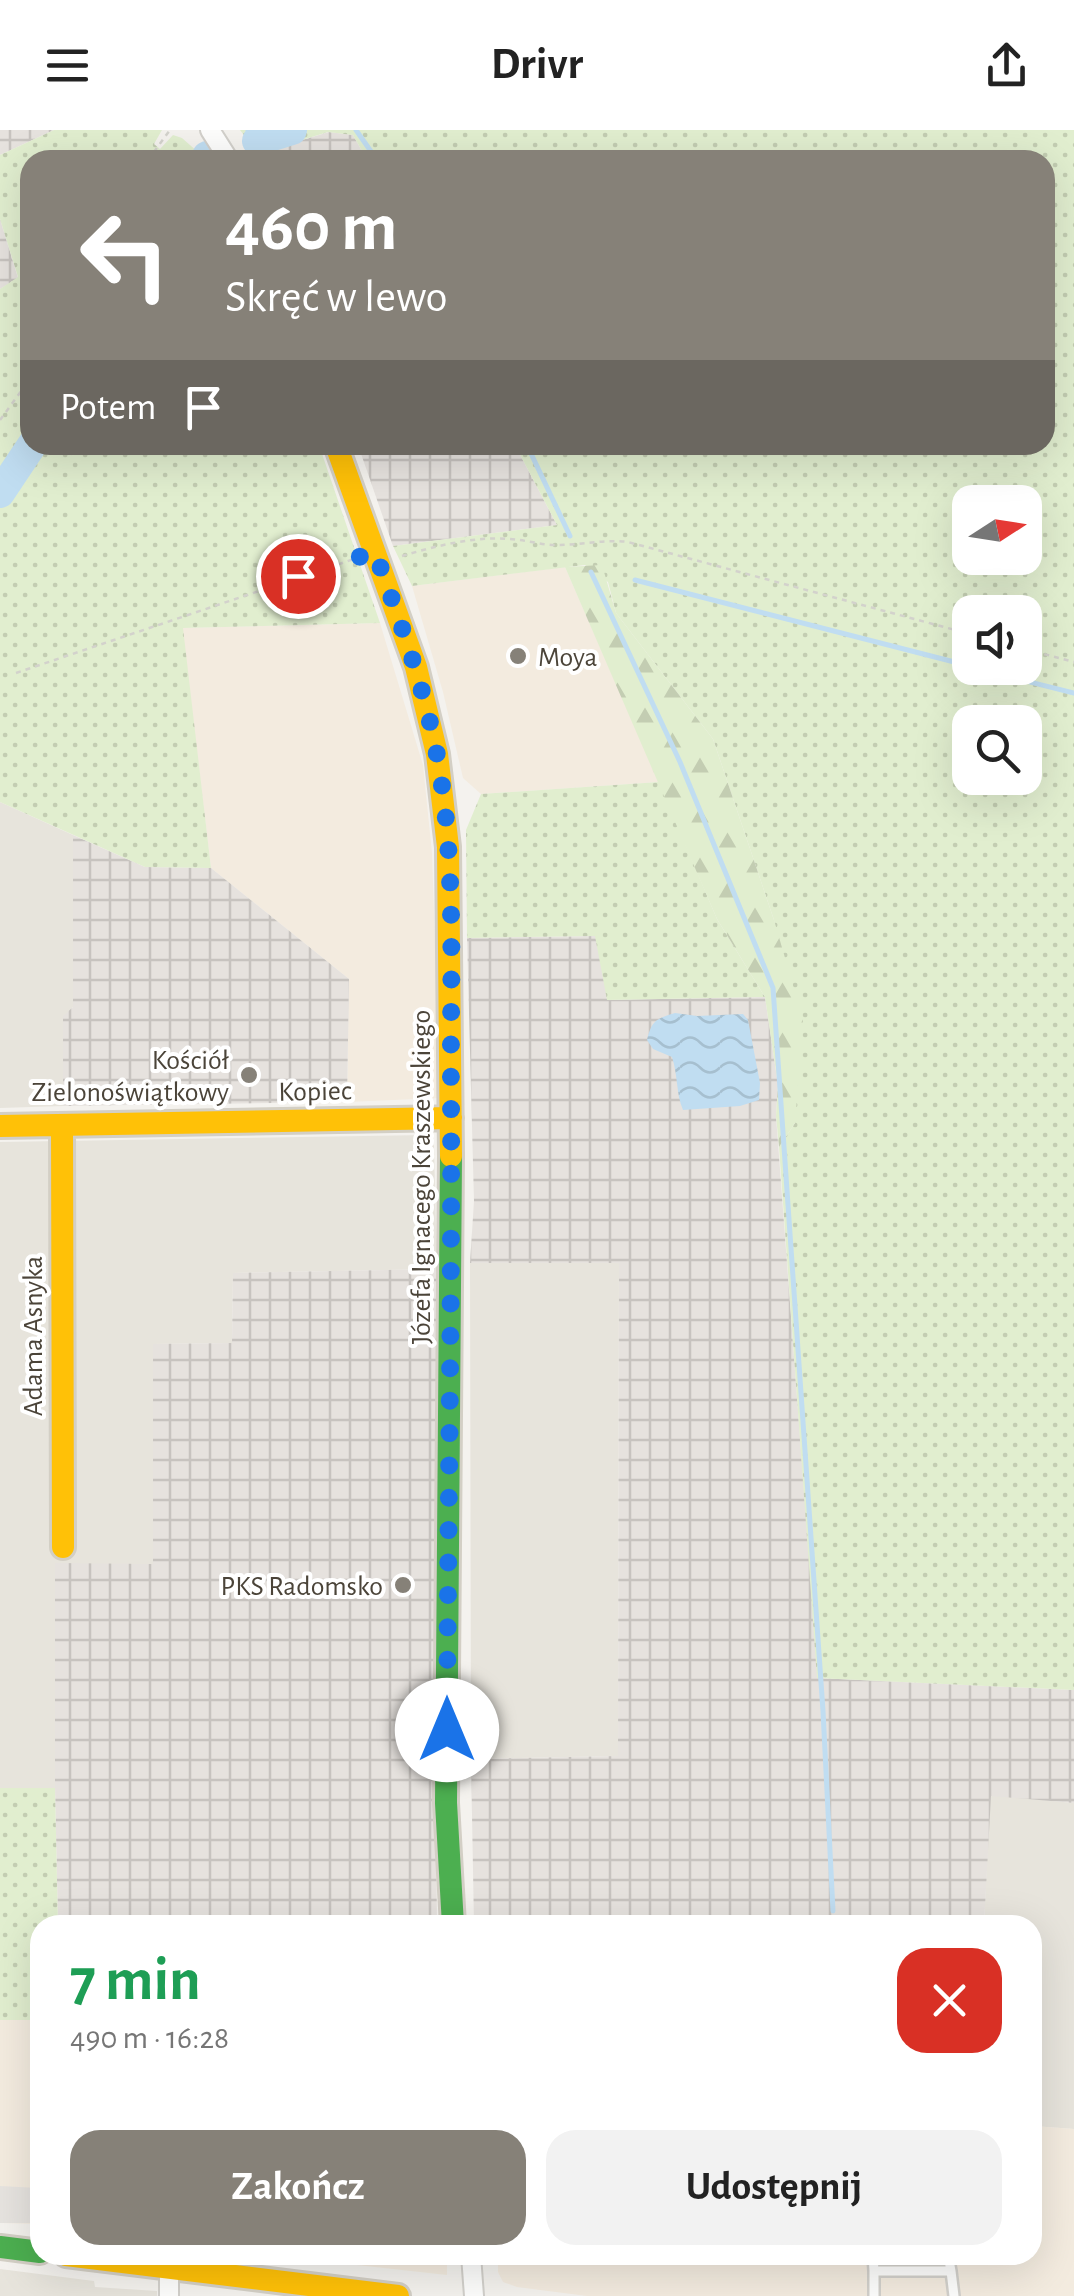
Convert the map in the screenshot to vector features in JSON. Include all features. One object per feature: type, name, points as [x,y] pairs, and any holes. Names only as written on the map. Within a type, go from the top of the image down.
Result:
[{"type":"street","name":"Józefa Ignacego Kraszewskiego","points":[[340,455],[385,555],[437,754],[444,802],[449,886],[451,1118],[446,1803],[452,1915]]},
{"type":"street","name":"Kopiec","points":[[0,1126],[451,1118]]},
{"type":"street","name":"Adama Asnyka","points":[[62,1125],[62,1547]]},
{"type":"street","points":[[0,2247],[30,2251]]},
{"type":"street","points":[[145,2265],[398,2296]]},
{"type":"street","points":[[472,2265],[474,2296]]},
{"type":"street","points":[[169,2268],[169,2296]]},
{"type":"lane","points":[[874,2265],[874,2296]]},
{"type":"lane","points":[[950,2265],[954,2296]]},
{"type":"lane","points":[[874,2271],[951,2271]]},
{"type":"path","points":[[0,420],[20,393]]},
{"type":"path","points":[[16,674],[298,576],[385,555],[494,539],[551,545],[628,542],[952,629]]},
{"type":"path","points":[[1042,654],[1074,662]]},
{"type":"shaded area","points":[[0,130],[54,130],[0,155]]},
{"type":"shaded area","points":[[329,132],[353,135],[361,150],[269,150]]},
{"type":"shaded area","points":[[0,219],[18,278],[0,289]]},
{"type":"shaded area","points":[[361,455],[520,455],[557,525],[393,546]]},
{"type":"shaded area","name":"Moya","points":[[565,567],[659,782],[481,794],[463,778],[412,586]]},
{"type":"shaded area","points":[[380,623],[423,765],[432,853],[440,1098],[347,1102],[349,979],[211,868],[182,628]]},
{"type":"shaded area","points":[[0,802],[73,835],[73,1007],[63,1017],[63,1106],[0,1108]]},
{"type":"shaded area","points":[[73,835],[145,867],[211,868],[349,979],[347,1102],[63,1106],[63,1016],[73,1007]]},
{"type":"shaded area","points":[[596,936],[608,1000],[765,997],[778,1085],[776,1116],[818,1678],[1074,1690],[1074,1803],[991,1796],[985,1915],[474,1915],[471,1759],[618,1756],[619,1263],[470,1263],[474,1201],[467,938]]},
{"type":"shaded area","points":[[427,1135],[434,1146],[437,1269],[233,1273],[232,1343],[154,1344],[153,1564],[56,1564],[55,1788],[0,1788],[0,1142]]},
{"type":"shaded area","points":[[470,1263],[619,1263],[618,1756],[471,1759]]},
{"type":"shaded area","points":[[437,1269],[437,1915],[58,1915],[55,1563],[153,1564],[153,1344],[232,1343],[233,1273]]},
{"type":"shaded area","points":[[990,1795],[1074,1803],[1074,2129],[1042,2127],[1042,1915],[984,1915]]},
{"type":"shaded area","points":[[0,2020],[30,2020],[30,2224],[0,2223]]},
{"type":"shaded area","points":[[1042,2127],[1074,2129],[1074,2296],[587,2296],[517,2287],[503,2282],[498,2265],[1042,2265]]},
{"type":"shaded area","points":[[0,2186],[30,2188],[30,2223],[0,2223]]},
{"type":"shaded area","points":[[357,2265],[447,2265],[447,2275]]},
{"type":"shaded area","points":[[0,2269],[94,2281],[95,2287],[157,2291],[157,2296],[0,2296]]},
{"type":"green space","points":[[54,130],[162,130],[154,144],[160,149],[173,135],[196,150],[20,150],[20,455],[322,455],[380,623],[183,628],[211,868],[145,867],[0,802],[0,289],[18,277],[0,219],[0,155]]},
{"type":"green space","points":[[240,130],[1074,130],[1074,1690],[817,1678],[779,1147],[795,1123],[774,920],[713,739],[616,613],[608,582],[585,565],[412,586],[393,546],[557,525],[520,455],[1055,455],[1055,150],[361,150],[353,135],[328,132],[269,150],[255,150]]},
{"type":"green space","points":[[602,565],[616,613],[713,739],[774,920],[803,1020],[795,1123],[779,1147],[778,1085],[765,997],[717,919],[565,567]]},
{"type":"green space","points":[[659,782],[717,919],[765,997],[607,1000],[595,936],[467,938],[466,830],[481,794]]},
{"type":"green space","points":[[0,1788],[55,1788],[58,1915],[30,1915],[30,2020],[0,2020]]},
{"type":"water","points":[[675,1013],[743,1014],[748,1020],[760,1083],[759,1100],[740,1106],[683,1110],[672,1057],[653,1049],[647,1040],[656,1021]]},
{"type":"waterway","points":[[248,130],[257,141]]},
{"type":"waterway","points":[[257,141],[292,130]]},
{"type":"waterway","points":[[356,130],[370,150]]},
{"type":"waterway","points":[[0,493],[25,455]]},
{"type":"waterway","points":[[532,455],[570,536]]},
{"type":"waterway","points":[[591,572],[680,762],[773,988],[833,1911]]},
{"type":"waterway","points":[[635,580],[952,661]]},
{"type":"waterway","points":[[1042,685],[1074,693]]},
{"type":"traffic: fast","points":[[451,1156],[446,1803],[452,1915]]},
{"type":"traffic: fast","points":[[0,2247],[30,2251]]},
{"type":"traffic: slow","points":[[340,455],[416,667],[437,754],[448,847],[451,1156]]},
{"type":"traffic: slow","points":[[0,1126],[451,1118]]},
{"type":"traffic: slow","points":[[62,1125],[63,1547]]},
{"type":"traffic: slow","points":[[147,2265],[398,2296]]},
{"type":"place","name":"Moya","points":[[518,656]]},
{"type":"place","name":"Kościół Zielonoświątkowy","points":[[249,1075]]},
{"type":"place","name":"PKS Radomsko","points":[[403,1585]]},
{"type":"route","points":[[298,576],[375,552],[416,667],[444,802],[449,886],[451,1118],[447,1730]]}]
